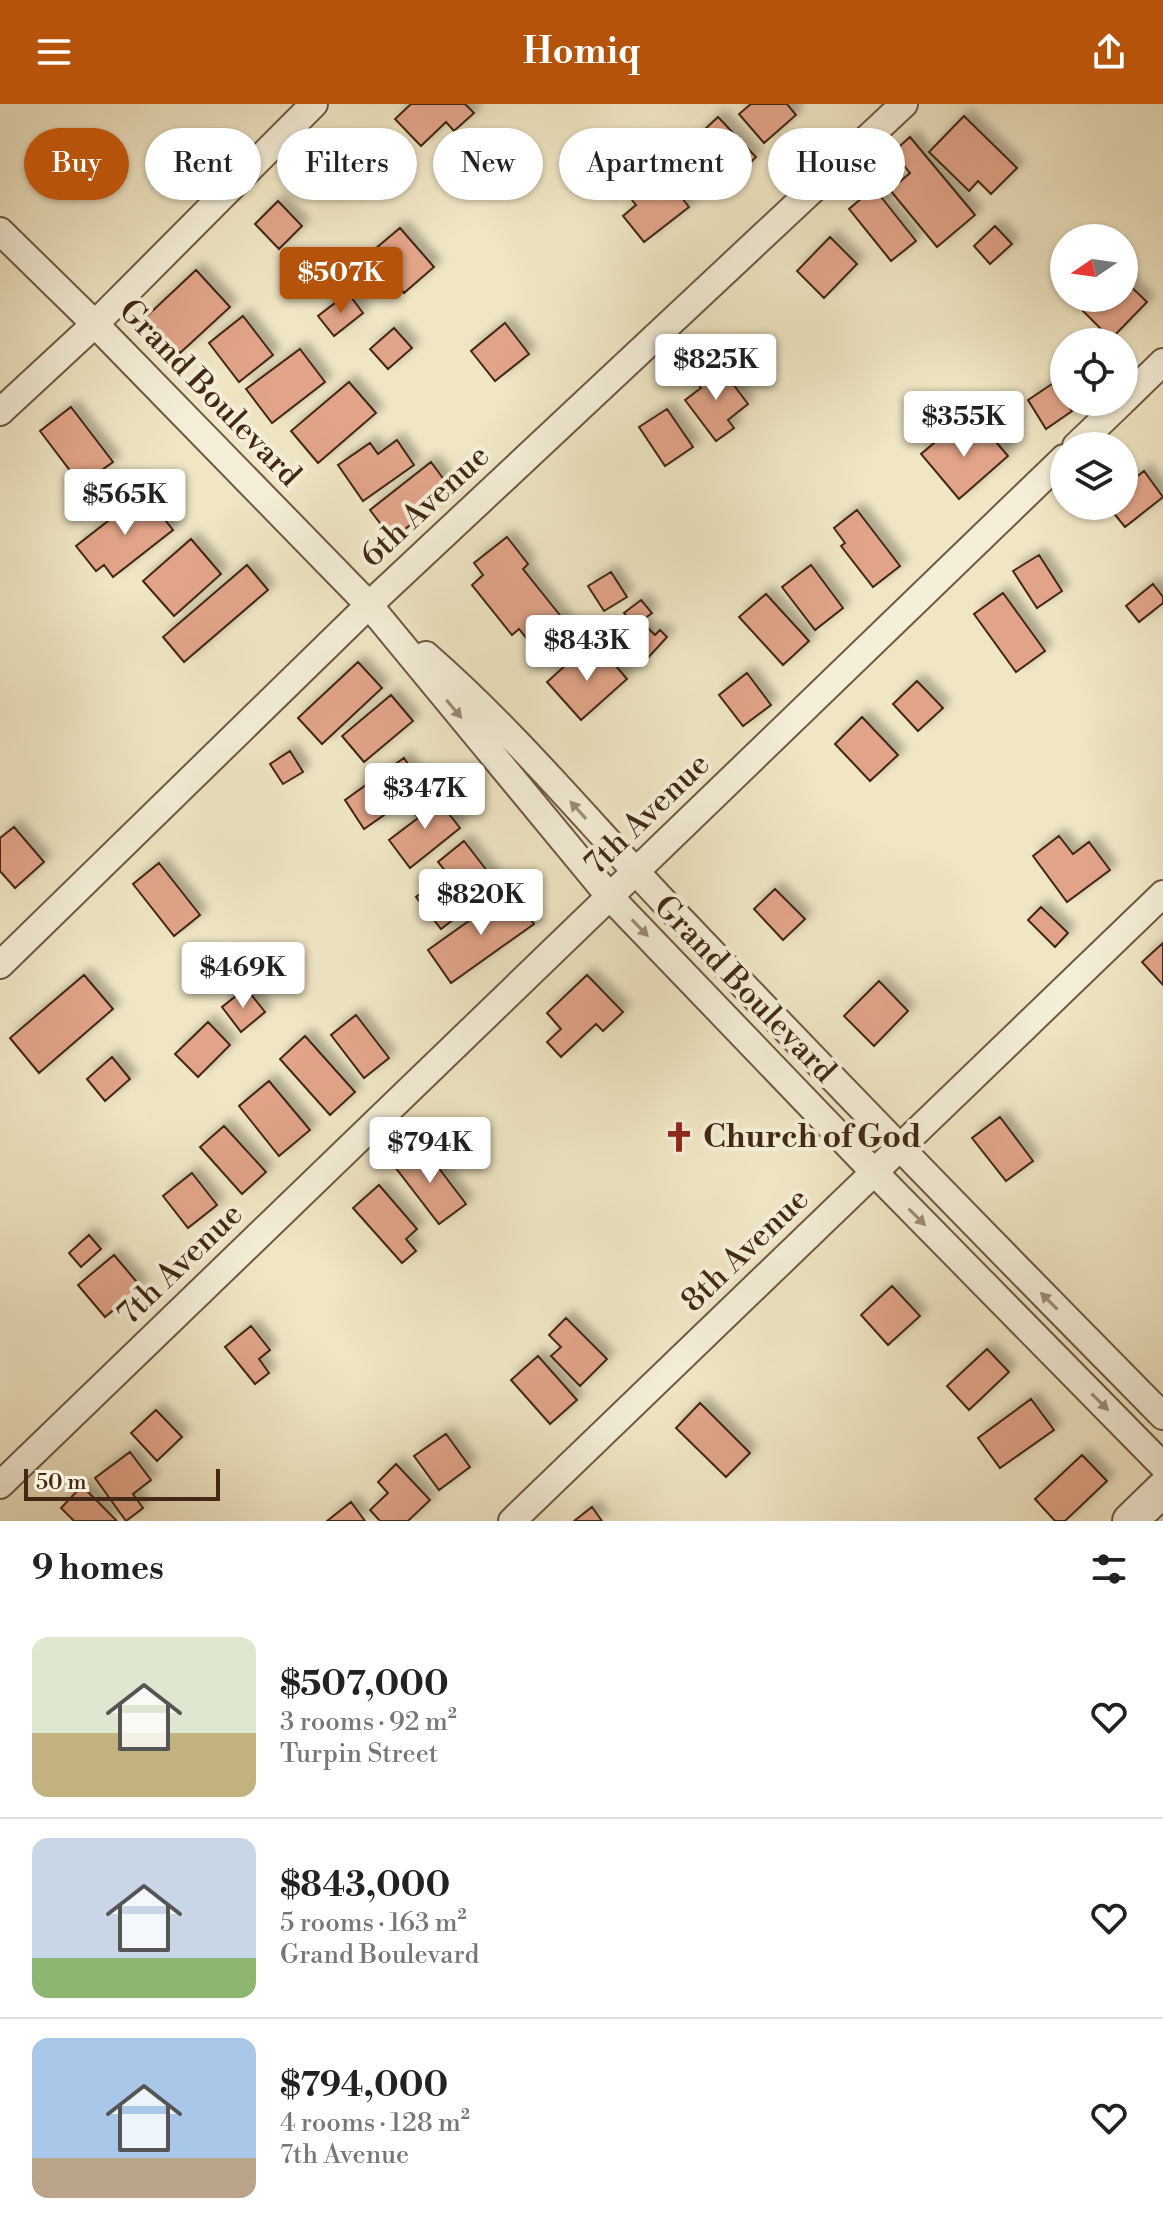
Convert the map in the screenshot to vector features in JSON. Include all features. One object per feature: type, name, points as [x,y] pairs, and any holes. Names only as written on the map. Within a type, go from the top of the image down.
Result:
[{"type":"street","points":[[0,412],[95,324],[314,104]]},
{"type":"street","name":"6th Avenue","points":[[0,965],[369,605],[904,104]]},
{"type":"street","name":"Grand Boulevard","points":[[0,231],[369,605],[478,701],[635,872],[899,1149],[1163,1416]]},
{"type":"street","points":[[1138,386],[1163,362]]},
{"type":"street","points":[[1091,432],[1107,416]]},
{"type":"street","name":"7th Avenue","points":[[0,1485],[1050,472]]},
{"type":"street","name":"Grand Boulevard","points":[[369,605],[610,897],[1163,1466]]},
{"type":"street","name":"8th Avenue","points":[[512,1521],[1163,894]]},
{"type":"street","points":[[1130,1521],[1163,1489]]},
{"type":"building","points":[[411,104],[465,104],[474,113],[457,128],[451,128],[446,122],[440,128],[433,128],[433,134],[421,146],[417,142],[417,128],[404,128],[395,119]]},
{"type":"building","points":[[751,104],[787,104],[796,115],[781,128],[768,128],[768,140],[764,143],[739,114]]},
{"type":"building","points":[[964,116],[1017,168],[991,194],[978,181],[969,191],[929,152]]},
{"type":"building","points":[[718,117],[728,128],[706,128]]},
{"type":"building","points":[[910,137],[975,215],[937,247],[898,200],[905,200],[905,177],[910,173],[905,167],[905,141]]},
{"type":"building","points":[[632,200],[684,200],[689,207],[644,242],[623,216],[636,205]]},
{"type":"building","points":[[860,200],[884,200],[916,241],[891,261],[849,209]]},
{"type":"building","points":[[278,201],[302,226],[279,249],[255,224]]},
{"type":"building","points":[[995,226],[1012,244],[990,264],[974,246]]},
{"type":"building","points":[[400,228],[434,267],[404,293],[369,254]]},
{"type":"building","points":[[830,237],[857,264],[824,298],[797,271]]},
{"type":"building","points":[[196,270],[230,307],[180,353],[146,317]]},
{"type":"building","points":[[348,293],[363,313],[334,336],[318,316]]},
{"type":"building","points":[[1138,293],[1147,302],[1138,311]]},
{"type":"building","points":[[1084,312],[1137,312],[1122,328],[1100,328]]},
{"type":"building","points":[[243,316],[273,355],[239,382],[209,343]]},
{"type":"building","points":[[505,323],[529,354],[495,381],[471,351]]},
{"type":"building","points":[[394,328],[412,348],[388,369],[370,349]]},
{"type":"building","points":[[300,349],[325,382],[272,423],[246,389]]},
{"type":"building","points":[[717,363],[748,404],[728,420],[734,428],[716,441],[685,400],[701,388],[695,380]]},
{"type":"building","points":[[349,382],[376,413],[318,463],[291,431]]},
{"type":"building","points":[[1050,385],[1050,416],[1065,416],[1046,429],[1028,400]]},
{"type":"building","points":[[71,407],[113,462],[81,485],[40,431]]},
{"type":"building","points":[[667,409],[693,447],[665,466],[639,427]]},
{"type":"building","points":[[956,425],[970,442],[985,429],[1008,456],[959,499],[921,454]]},
{"type":"building","points":[[397,440],[414,465],[363,501],[338,465],[370,443],[378,454]]},
{"type":"building","points":[[431,462],[453,492],[392,539],[370,510]]},
{"type":"building","points":[[1144,471],[1163,497],[1138,517],[1138,476]]},
{"type":"building","points":[[144,493],[173,530],[113,577],[104,565],[96,571],[76,546]]},
{"type":"building","points":[[857,510],[900,566],[873,587],[841,546],[845,543],[834,528]]},
{"type":"building","points":[[1119,520],[1134,520],[1125,527]]},
{"type":"building","points":[[507,537],[528,564],[523,569],[571,629],[539,654],[519,629],[512,635],[472,585],[483,575],[474,563]]},
{"type":"building","points":[[191,539],[221,574],[174,616],[143,581]]},
{"type":"building","points":[[1039,555],[1062,591],[1037,608],[1013,571]]},
{"type":"building","points":[[247,565],[268,590],[184,662],[163,637]]},
{"type":"building","points":[[811,565],[843,608],[815,630],[782,587]]},
{"type":"building","points":[[611,572],[627,597],[604,611],[588,586]]},
{"type":"building","points":[[1153,584],[1163,597],[1163,603],[1139,622],[1126,606]]},
{"type":"building","points":[[1003,593],[1045,651],[1016,672],[974,614]]},
{"type":"building","points":[[766,594],[809,641],[783,665],[739,617]]},
{"type":"building","points":[[641,600],[652,613],[635,626],[624,613]]},
{"type":"building","points":[[646,626],[655,635],[660,630],[667,637],[645,661],[635,651],[642,643],[636,636]]},
{"type":"building","points":[[603,651],[627,679],[581,720],[547,682],[577,655],[587,666]]},
{"type":"building","points":[[358,662],[382,688],[322,744],[298,718]]},
{"type":"building","points":[[747,673],[771,705],[743,726],[719,695]]},
{"type":"building","points":[[917,681],[943,708],[918,731],[893,704]]},
{"type":"building","points":[[391,695],[413,721],[364,762],[342,736]]},
{"type":"building","points":[[862,717],[898,755],[870,781],[835,744]]},
{"type":"building","points":[[290,751],[303,772],[283,784],[270,764]]},
{"type":"building","points":[[404,758],[424,787],[364,829],[345,800]]},
{"type":"building","points":[[432,792],[460,828],[410,868],[389,840],[418,818],[411,809]]},
{"type":"building","points":[[14,827],[44,862],[15,888],[0,871],[0,838]]},
{"type":"building","points":[[1059,836],[1073,854],[1089,842],[1110,870],[1067,902],[1033,856]]},
{"type":"building","points":[[464,841],[498,885],[441,929],[416,897],[447,873],[438,862]]},
{"type":"building","points":[[159,863],[200,915],[174,936],[133,884]]},
{"type":"building","points":[[775,889],[805,919],[783,940],[754,909]]},
{"type":"building","points":[[511,891],[534,924],[451,983],[428,950]]},
{"type":"building","points":[[1041,907],[1068,933],[1055,947],[1028,920]]},
{"type":"building","points":[[1163,943],[1163,985],[1142,962]]},
{"type":"building","points":[[84,975],[113,1009],[39,1073],[10,1038]]},
{"type":"building","points":[[587,975],[623,1012],[603,1031],[596,1024],[561,1057],[547,1042],[561,1029],[547,1013]]},
{"type":"building","points":[[879,981],[908,1011],[874,1046],[844,1016]]},
{"type":"building","points":[[246,988],[265,1012],[241,1032],[222,1007]]},
{"type":"building","points":[[356,1015],[389,1058],[364,1078],[331,1035]]},
{"type":"building","points":[[208,1022],[230,1045],[198,1077],[175,1054]]},
{"type":"building","points":[[305,1036],[355,1092],[330,1115],[280,1059]]},
{"type":"building","points":[[112,1057],[130,1079],[105,1101],[87,1079]]},
{"type":"building","points":[[269,1081],[310,1130],[279,1156],[239,1106]]},
{"type":"building","points":[[1000,1117],[1033,1161],[1006,1181],[972,1138]]},
{"type":"building","points":[[224,1126],[266,1172],[242,1194],[200,1147]]},
{"type":"building","points":[[422,1146],[466,1204],[439,1224],[395,1167]]},
{"type":"building","points":[[192,1173],[217,1205],[188,1228],[163,1196]]},
{"type":"building","points":[[379,1185],[417,1229],[406,1239],[416,1251],[402,1263],[353,1208]]},
{"type":"building","points":[[89,1235],[101,1249],[81,1267],[69,1253]]},
{"type":"building","points":[[114,1255],[141,1287],[105,1317],[78,1285]]},
{"type":"building","points":[[892,1286],[920,1316],[888,1345],[861,1315]]},
{"type":"building","points":[[566,1318],[607,1359],[580,1386],[551,1356],[561,1347],[549,1335]]},
{"type":"building","points":[[251,1326],[270,1350],[259,1359],[269,1373],[255,1384],[225,1347]]},
{"type":"building","points":[[987,1349],[1009,1372],[969,1410],[947,1386]]},
{"type":"building","points":[[538,1356],[577,1400],[550,1424],[511,1380]]},
{"type":"building","points":[[1031,1399],[1054,1430],[1000,1468],[978,1438]]},
{"type":"building","points":[[700,1403],[750,1453],[726,1477],[676,1428]]},
{"type":"building","points":[[156,1410],[182,1437],[157,1461],[131,1433]]},
{"type":"building","points":[[446,1434],[470,1467],[439,1490],[414,1456]]},
{"type":"building","points":[[130,1452],[151,1480],[133,1494],[143,1508],[126,1521],[95,1478]]},
{"type":"building","points":[[1082,1455],[1107,1481],[1065,1521],[1055,1521],[1035,1499]]},
{"type":"building","points":[[396,1464],[430,1500],[408,1521],[380,1521],[370,1510],[388,1493],[378,1482]]},
{"type":"building","points":[[82,1486],[117,1521],[74,1521],[61,1508]]},
{"type":"building","points":[[351,1502],[365,1521],[327,1521]]},
{"type":"building","points":[[592,1507],[602,1521],[574,1521]]},
{"type":"place","name":"Church of God","points":[[679,1137]]}]
